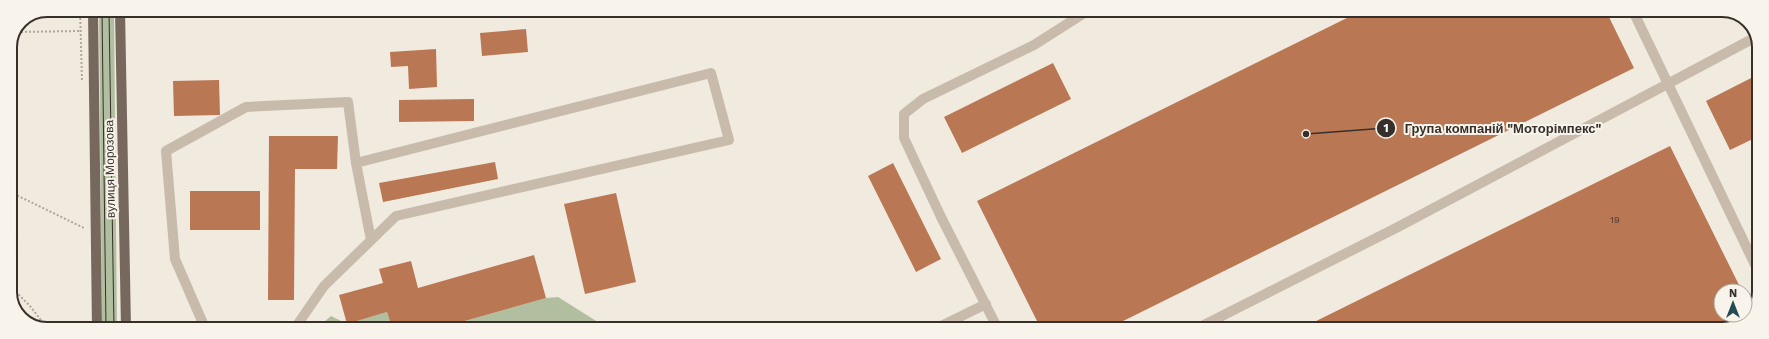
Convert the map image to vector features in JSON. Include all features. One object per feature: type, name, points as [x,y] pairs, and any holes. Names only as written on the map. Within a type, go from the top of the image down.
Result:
[{"type":"main road","name":"вулиця Морозова","points":[[93,17],[97,322]]},
{"type":"main road","name":"вулиця Морозова","points":[[120,17],[126,322]]},
{"type":"lane","points":[[995,322],[941,217],[904,138],[904,114],[923,99],[1034,45],[1078,17]]},
{"type":"lane","points":[[1636,17],[1752,259]]},
{"type":"lane","points":[[1210,322],[1398,227],[1751,40]]},
{"type":"lane","points":[[299,322],[324,286],[396,216],[729,140],[711,73],[356,163]]},
{"type":"lane","points":[[202,322],[175,259],[166,151],[246,107],[348,102],[356,163],[371,240]]},
{"type":"lane","points":[[949,322],[986,304]]},
{"type":"path","points":[[21,32],[80,32]]},
{"type":"path","points":[[17,195],[84,228]]},
{"type":"path","points":[[17,293],[30,306],[41,321]]},
{"type":"green space","points":[[99,17],[114,17],[117,322],[102,322]]},
{"type":"green space","points":[[558,297],[598,322],[461,322],[546,298]]},
{"type":"green space","points":[[387,312],[390,322],[354,322]]},
{"type":"green space","points":[[331,316],[343,322],[324,322]]},
{"type":"building","points":[[1349,17],[1609,17],[1634,68],[1121,322],[1038,322],[977,201]]},
{"type":"building","points":[[526,29],[528,52],[482,56],[480,33]]},
{"type":"building","points":[[436,49],[437,87],[409,89],[408,66],[391,67],[390,52]]},
{"type":"building","points":[[1053,63],[1071,99],[962,153],[944,117]]},
{"type":"building","points":[[1752,78],[1752,139],[1730,150],[1706,101]]},
{"type":"building","points":[[219,80],[220,115],[174,116],[173,81]]},
{"type":"building","points":[[474,99],[474,121],[399,122],[399,100]]},
{"type":"building","points":[[269,136],[338,136],[337,169],[295,169],[294,300],[268,300]]},
{"type":"building","points":[[1670,146],[1738,283],[1713,283],[1713,322],[1314,322]]},
{"type":"building","points":[[495,162],[498,179],[383,202],[379,183]]},
{"type":"building","points":[[893,163],[941,259],[916,272],[868,176]]},
{"type":"building","points":[[190,191],[260,191],[260,230],[190,230]]},
{"type":"building","points":[[616,193],[636,282],[585,294],[564,204]]},
{"type":"building","points":[[534,255],[546,298],[461,322],[390,322],[387,312],[354,322],[346,322],[339,295],[383,283],[379,269],[411,261],[418,288]]},
{"type":"tram line","points":[[102,17],[106,322]]},
{"type":"tram line","points":[[109,17],[114,322]]},
{"type":"place","name":"Група компаній \"Моторімпекс\"","points":[[1306,134]]}]
